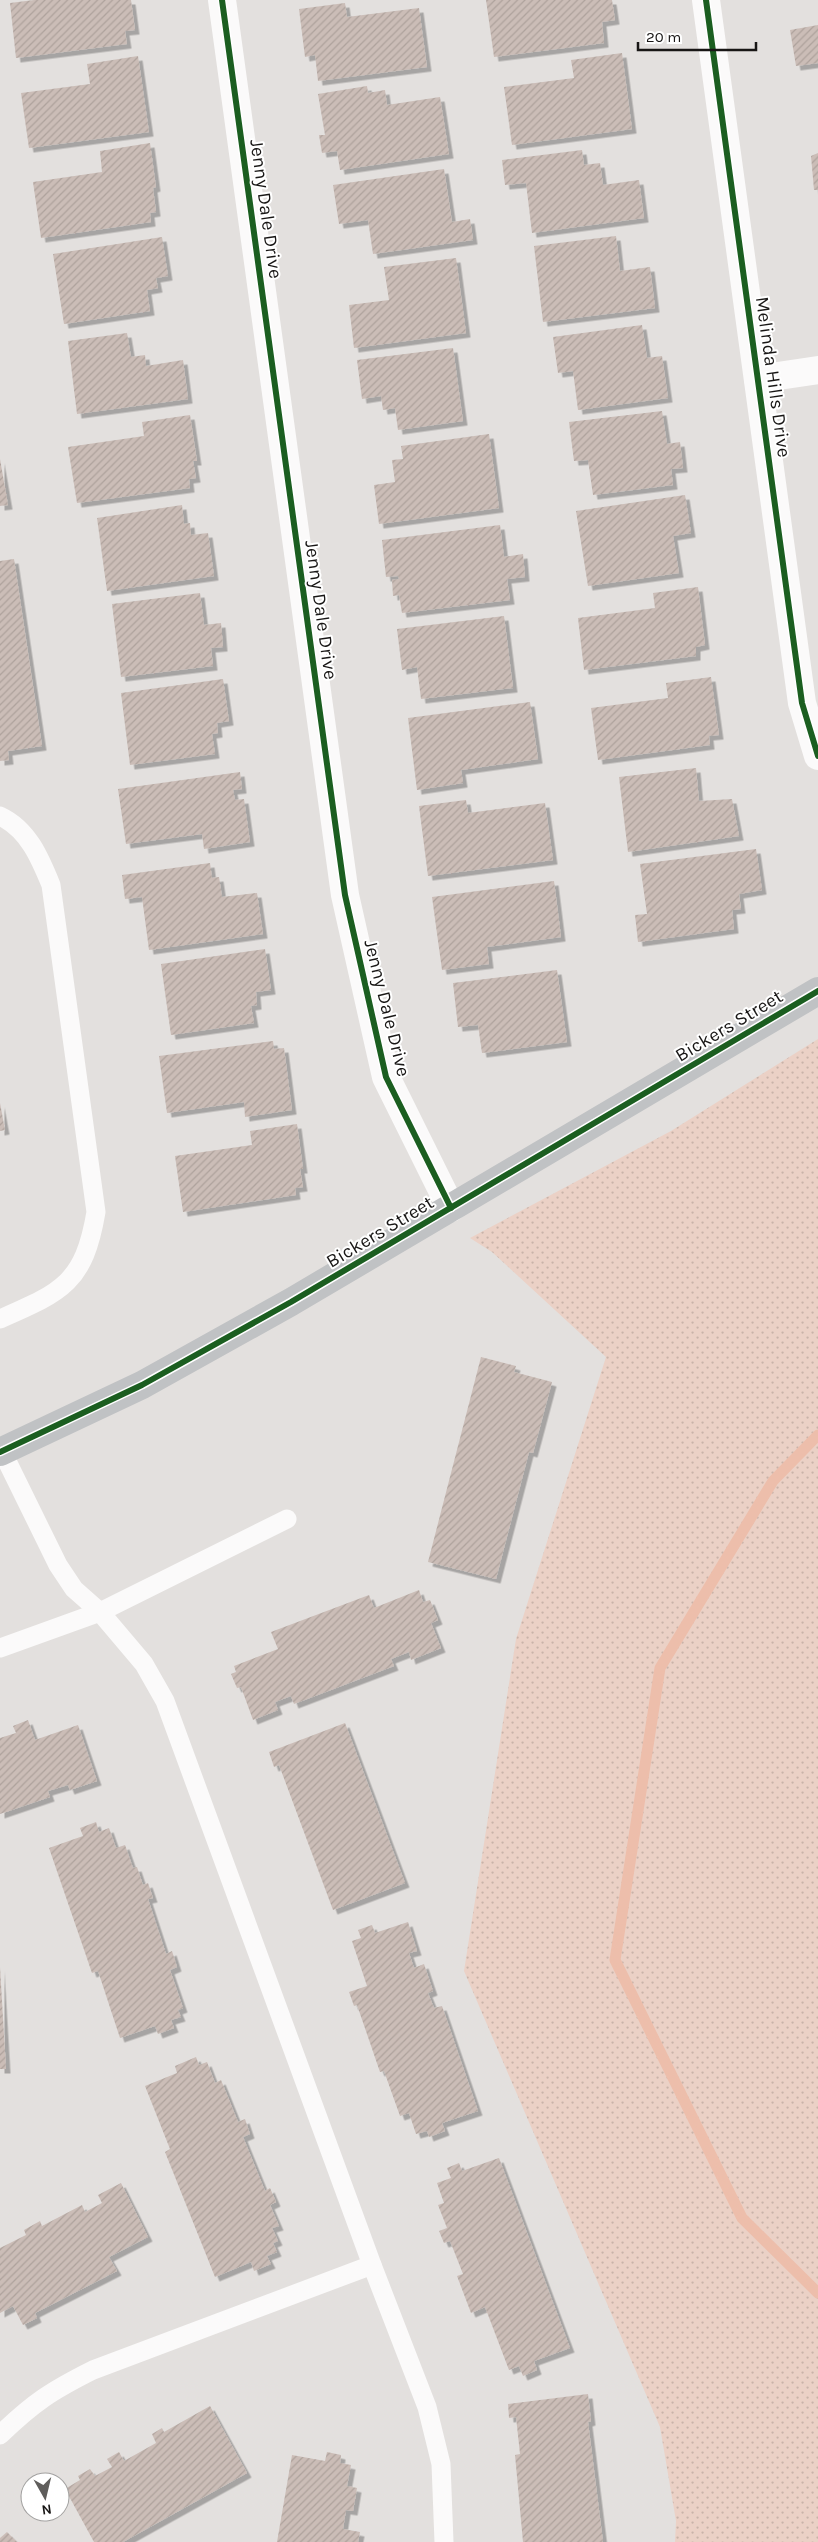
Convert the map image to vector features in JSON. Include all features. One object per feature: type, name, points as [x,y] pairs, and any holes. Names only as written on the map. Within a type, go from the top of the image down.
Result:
[{"type":"street","name":"Jenny Dale Drive","points":[[222,0],[345,896],[386,1077],[451,1208]]},
{"type":"street","name":"Melinda Hills Drive","points":[[706,0],[802,702],[818,756]]},
{"type":"street","points":[[758,379],[818,370]]},
{"type":"street","name":"Bickers Street","points":[[1,1452],[142,1385],[291,1302],[818,991]]},
{"type":"lane","points":[[0,816],[24,833],[38,854],[51,885],[96,1212],[91,1240],[82,1264],[68,1282],[51,1296],[0,1320]]},
{"type":"lane","points":[[1,1452],[58,1565],[74,1589],[100,1612],[144,1664],[165,1701],[372,2265],[427,2407],[441,2464],[444,2542]]},
{"type":"lane","points":[[0,1648],[100,1612],[287,1519]]},
{"type":"lane","points":[[0,2435],[36,2402],[54,2389],[93,2370],[372,2265]]},
{"type":"shaded area","points":[[818,1039],[818,2542],[675,2542],[676,2521],[660,2427],[464,1971],[516,1639],[606,1357],[492,1252],[470,1238],[671,1131]]},
{"type":"building","points":[[34,0],[131,0],[135,30],[125,31],[127,44],[16,58],[10,3]]},
{"type":"building","points":[[486,0],[612,0],[615,20],[602,22],[604,43],[494,57]]},
{"type":"building","points":[[345,3],[347,17],[419,8],[427,67],[318,81],[315,55],[305,57],[299,9]]},
{"type":"building","points":[[818,25],[818,63],[796,66],[790,30]]},
{"type":"building","points":[[622,53],[632,129],[512,145],[504,87],[574,78],[571,60]]},
{"type":"building","points":[[138,56],[149,132],[29,148],[21,93],[90,84],[87,64]]},
{"type":"building","points":[[367,86],[368,93],[385,90],[387,105],[440,97],[449,154],[340,170],[337,151],[322,153],[319,135],[325,135],[318,94]]},
{"type":"building","points":[[150,143],[156,187],[153,188],[156,212],[150,213],[151,222],[41,238],[33,182],[102,172],[100,151]]},
{"type":"building","points":[[582,150],[584,165],[600,163],[603,185],[639,180],[644,218],[532,233],[526,183],[505,185],[502,160]]},
{"type":"building","points":[[818,153],[818,190],[814,190],[811,156]]},
{"type":"building","points":[[444,169],[452,222],[470,219],[473,240],[373,254],[368,220],[339,224],[333,185]]},
{"type":"building","points":[[616,236],[620,271],[650,267],[655,308],[543,322],[534,246]]},
{"type":"building","points":[[162,237],[168,276],[156,278],[158,288],[147,290],[150,311],[64,324],[53,254]]},
{"type":"building","points":[[456,258],[466,333],[354,348],[349,305],[389,300],[384,267]]},
{"type":"building","points":[[642,325],[647,358],[662,356],[668,398],[578,410],[573,371],[558,373],[553,337]]},
{"type":"building","points":[[127,333],[131,357],[145,355],[146,366],[183,360],[188,399],[77,414],[68,341]]},
{"type":"building","points":[[453,348],[463,421],[398,430],[395,408],[383,410],[381,396],[362,399],[357,360]]},
{"type":"building","points":[[662,411],[667,444],[680,442],[683,468],[671,469],[673,485],[593,495],[588,460],[574,461],[569,422]]},
{"type":"building","points":[[190,415],[197,461],[193,461],[196,478],[189,479],[190,488],[77,503],[68,447],[144,436],[142,422]]},
{"type":"building","points":[[489,434],[499,508],[379,524],[374,485],[395,482],[392,460],[403,459],[401,446]]},
{"type":"building","points":[[0,459],[8,505],[0,506]]},
{"type":"building","points":[[685,495],[691,533],[673,536],[679,573],[588,586],[576,511]]},
{"type":"building","points":[[182,505],[184,524],[190,523],[191,535],[208,533],[214,576],[107,591],[97,518]]},
{"type":"building","points":[[500,525],[504,557],[523,554],[525,577],[507,579],[510,600],[402,613],[399,595],[393,596],[392,580],[399,579],[398,576],[386,577],[382,540]]},
{"type":"building","points":[[14,559],[42,746],[8,751],[9,760],[0,761],[0,561]]},
{"type":"building","points":[[698,587],[705,645],[696,647],[696,656],[584,670],[578,618],[655,608],[653,593]]},
{"type":"building","points":[[200,593],[204,625],[221,623],[223,647],[211,648],[213,666],[121,677],[112,604]]},
{"type":"building","points":[[504,616],[513,688],[421,699],[417,667],[402,670],[397,629]]},
{"type":"building","points":[[711,677],[719,735],[709,736],[710,745],[598,760],[591,708],[668,698],[666,683]]},
{"type":"building","points":[[223,679],[229,721],[217,723],[218,733],[212,734],[215,754],[130,765],[121,693]]},
{"type":"building","points":[[530,702],[538,759],[461,770],[463,783],[417,790],[408,718]]},
{"type":"building","points":[[696,768],[699,801],[732,799],[739,836],[628,852],[619,777]]},
{"type":"building","points":[[240,772],[242,789],[233,790],[235,800],[244,799],[250,842],[204,849],[202,834],[126,844],[118,789]]},
{"type":"building","points":[[466,800],[468,813],[545,803],[553,860],[428,876],[419,806]]},
{"type":"building","points":[[756,849],[762,890],[739,894],[741,909],[732,910],[734,929],[638,942],[635,915],[647,914],[640,864]]},
{"type":"building","points":[[210,863],[212,878],[219,877],[222,897],[257,893],[263,934],[149,950],[142,897],[125,899],[122,875]]},
{"type":"building","points":[[554,881],[561,937],[487,947],[489,964],[442,970],[432,897]]},
{"type":"building","points":[[265,949],[271,990],[256,992],[257,1005],[251,1006],[254,1023],[171,1035],[161,964]]},
{"type":"building","points":[[557,970],[567,1042],[482,1053],[478,1025],[458,1027],[453,983]]},
{"type":"building","points":[[273,1041],[274,1049],[284,1048],[292,1110],[245,1117],[244,1102],[167,1113],[159,1056]]},
{"type":"building","points":[[0,1103],[5,1130],[0,1131]]},
{"type":"building","points":[[297,1124],[303,1169],[300,1169],[303,1187],[295,1188],[296,1195],[183,1212],[175,1156],[252,1145],[250,1131]]},
{"type":"building","points":[[481,1357],[516,1366],[514,1372],[552,1382],[533,1453],[529,1452],[496,1579],[428,1562]]},
{"type":"building","points":[[419,1590],[423,1602],[430,1600],[438,1620],[431,1623],[441,1648],[411,1660],[409,1652],[391,1659],[394,1666],[294,1704],[291,1696],[275,1702],[278,1710],[253,1720],[241,1687],[237,1688],[231,1674],[236,1672],[234,1666],[278,1649],[271,1632],[369,1595],[374,1608]]},
{"type":"building","points":[[28,1720],[35,1740],[78,1725],[97,1781],[70,1790],[68,1785],[48,1791],[50,1797],[0,1814],[0,1738],[16,1733],[13,1726]]},
{"type":"building","points":[[345,1723],[405,1883],[333,1910],[279,1765],[274,1767],[269,1752]]},
{"type":"building","points":[[96,1822],[99,1832],[109,1828],[116,1848],[125,1845],[133,1868],[137,1867],[143,1885],[148,1883],[153,1898],[148,1899],[166,1954],[172,1951],[177,1967],[170,1970],[183,2008],[178,2010],[181,2017],[171,2020],[174,2028],[158,2034],[155,2026],[120,2038],[98,1971],[92,1973],[49,1848],[83,1836],[80,1828]]},
{"type":"building","points":[[408,1922],[417,1951],[409,1953],[414,1968],[424,1964],[433,1991],[428,1993],[434,2008],[442,2006],[478,2111],[442,2123],[445,2131],[429,2137],[427,2131],[416,2134],[409,2113],[400,2116],[384,2071],[380,2072],[357,2005],[354,2006],[349,1992],[367,1986],[352,1941],[361,1938],[358,1930],[372,1925],[375,1933]]},
{"type":"building","points":[[0,1967],[6,2069],[0,2069]]},
{"type":"building","points":[[196,2057],[199,2065],[207,2062],[215,2083],[221,2080],[238,2122],[245,2119],[250,2134],[243,2137],[265,2191],[270,2188],[276,2202],[270,2205],[279,2226],[272,2228],[278,2241],[273,2243],[277,2252],[267,2256],[271,2264],[254,2271],[251,2262],[215,2277],[165,2152],[170,2149],[145,2086],[177,2073],[175,2066]]},
{"type":"building","points":[[499,2158],[570,2348],[534,2361],[537,2370],[523,2376],[519,2366],[509,2370],[485,2307],[471,2313],[457,2276],[463,2274],[450,2241],[444,2243],[439,2231],[447,2228],[438,2205],[444,2203],[437,2183],[451,2178],[447,2168],[459,2163],[462,2171]]},
{"type":"building","points":[[121,2183],[148,2237],[109,2257],[117,2271],[35,2313],[37,2318],[23,2325],[13,2306],[0,2313],[0,2248],[26,2235],[24,2230],[40,2221],[42,2226],[82,2205],[85,2212],[102,2203],[98,2195]]},
{"type":"building","points":[[588,2394],[591,2421],[588,2422],[603,2542],[523,2542],[515,2455],[520,2454],[516,2417],[509,2418],[508,2404]]},
{"type":"building","points":[[210,2406],[247,2473],[123,2542],[94,2542],[70,2498],[70,2486],[80,2480],[78,2476],[90,2469],[95,2476],[112,2467],[107,2459],[119,2452],[124,2461],[156,2443],[152,2434],[162,2428],[164,2432]]},
{"type":"building","points":[[327,2452],[341,2455],[340,2463],[351,2465],[347,2486],[357,2488],[353,2511],[346,2510],[343,2529],[360,2532],[358,2542],[277,2542],[292,2455],[325,2461]]},
{"type":"building","points":[[7,2532],[17,2542],[0,2542],[0,2538]]},
{"type":"waterway","points":[[818,1435],[773,1481],[660,1668],[615,1960],[742,2218],[818,2293]]},
{"type":"cycle path","points":[[222,0],[345,895],[386,1077],[451,1208]]},
{"type":"cycle path","points":[[706,0],[802,703],[818,756]]},
{"type":"cycle path","points":[[0,1452],[142,1385],[291,1302],[818,991]]}]
